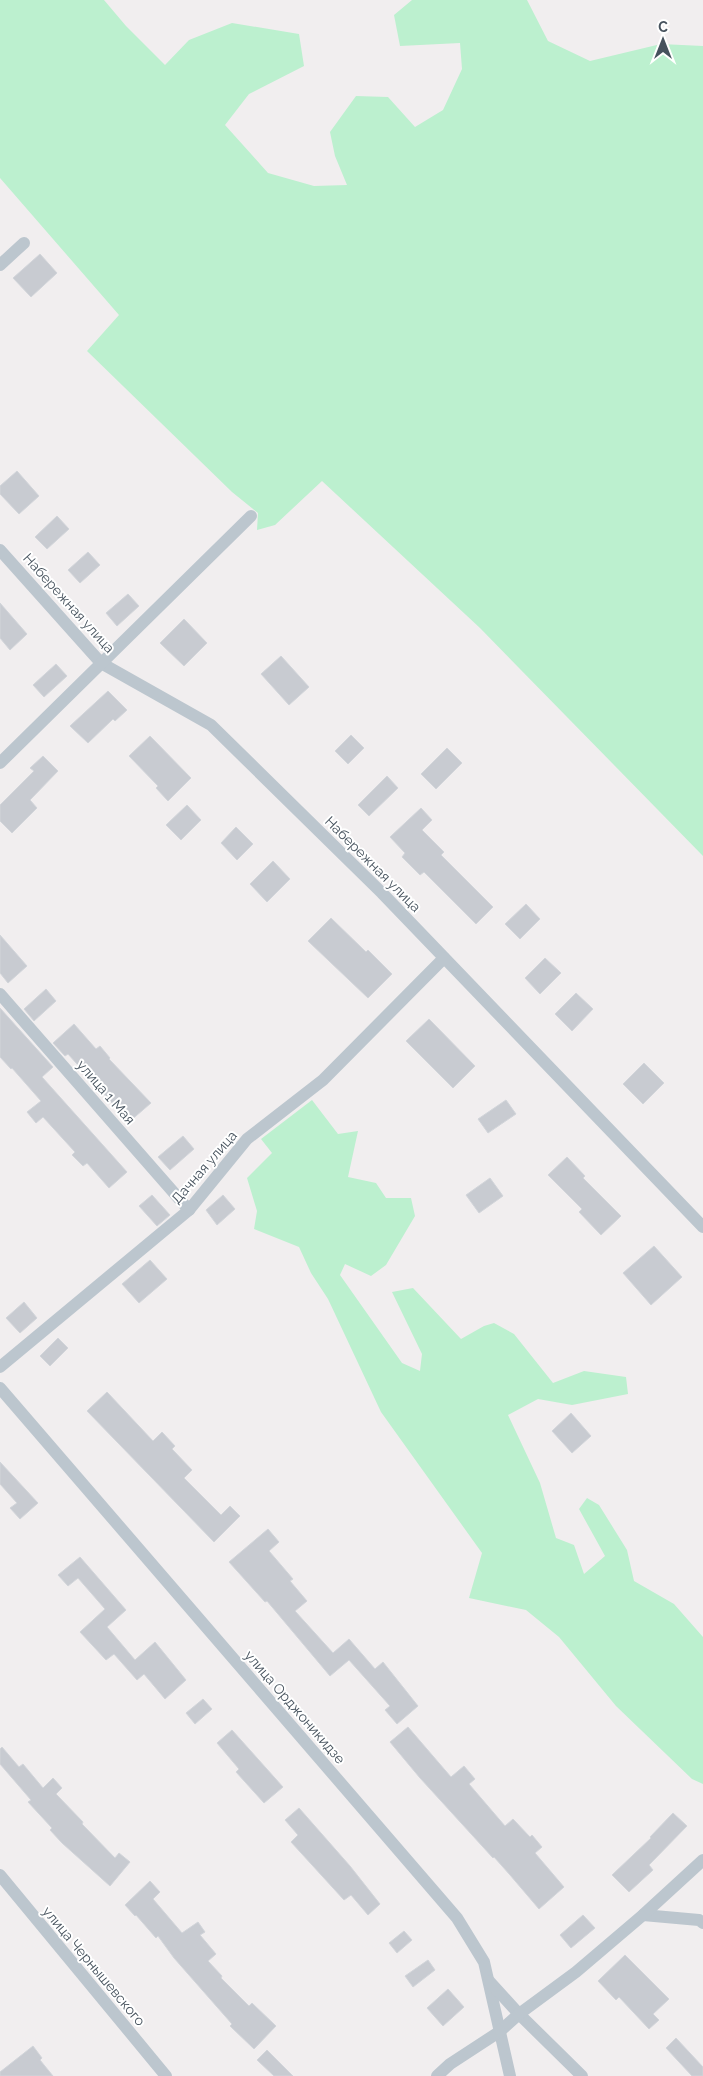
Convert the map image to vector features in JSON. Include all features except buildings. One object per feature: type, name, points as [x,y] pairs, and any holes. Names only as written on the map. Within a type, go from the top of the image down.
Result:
[{"type":"street","points":[[0,265],[24,244]]},
{"type":"street","points":[[0,763],[251,516]]},
{"type":"street","name":"Набережная улица","points":[[0,550],[101,663],[211,725],[382,893],[703,1227]]},
{"type":"street","name":"Дачная улица","points":[[0,1367],[189,1210],[247,1139],[324,1080],[444,958]]},
{"type":"street","name":"улица 1 Мая","points":[[0,994],[189,1210]]},
{"type":"street","name":"улица Орджоникидзе","points":[[0,1388],[456,1918],[484,1962],[510,2076]]},
{"type":"street","points":[[437,2076],[450,2064],[499,2032],[519,2014],[576,1972],[644,1915],[703,1860]]},
{"type":"street","name":"улица Чернышевского","points":[[0,1875],[166,2076]]},
{"type":"street","points":[[644,1915],[699,1920],[703,1923]]},
{"type":"street","points":[[488,1981],[582,2076]]},
{"type":"green space","points":[[0,0],[104,0],[126,26],[165,65],[189,40],[232,23],[299,34],[304,66],[249,94],[225,125],[268,173],[314,186],[347,185],[335,156],[330,132],[356,96],[388,97],[415,127],[443,110],[462,69],[460,43],[400,46],[394,15],[412,0],[527,0],[548,41],[590,61],[661,44],[703,46],[703,856],[480,628],[322,481],[275,525],[257,530],[258,513],[232,492],[87,351],[119,315],[0,178]]},
{"type":"green space","points":[[312,1100],[338,1134],[358,1131],[348,1177],[376,1183],[386,1198],[411,1198],[415,1216],[386,1265],[371,1276],[345,1264],[340,1275],[402,1363],[420,1371],[422,1354],[392,1292],[413,1288],[461,1339],[484,1326],[494,1323],[514,1334],[553,1383],[584,1371],[626,1377],[628,1394],[572,1405],[538,1399],[508,1415],[540,1483],[556,1538],[574,1545],[584,1574],[605,1556],[579,1509],[587,1498],[599,1505],[627,1550],[634,1581],[674,1604],[703,1637],[703,1784],[692,1779],[616,1706],[559,1637],[526,1610],[469,1598],[482,1553],[381,1412],[328,1299],[311,1273],[299,1247],[254,1229],[257,1211],[247,1178],[272,1153],[261,1139]]}]
